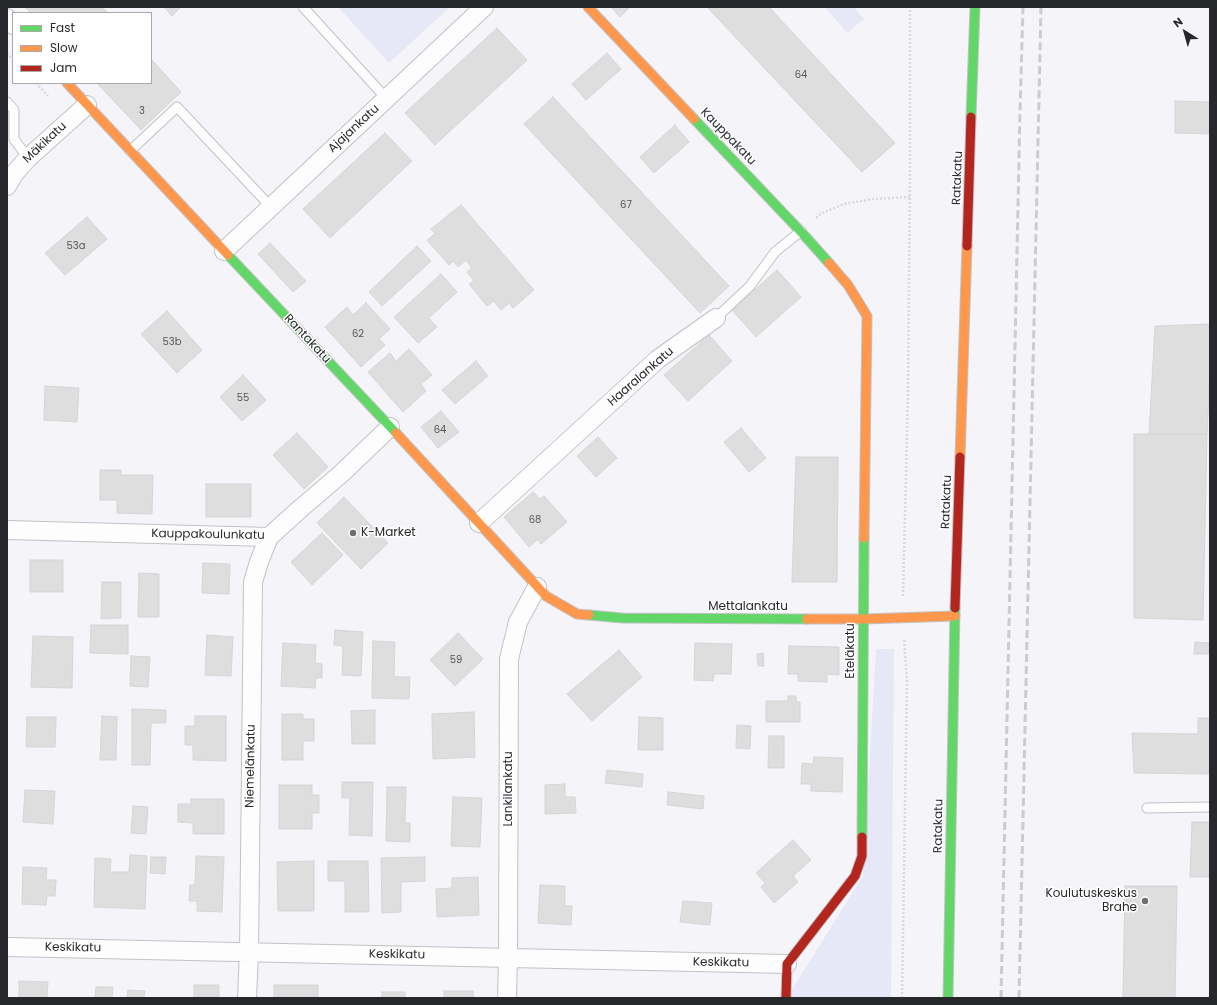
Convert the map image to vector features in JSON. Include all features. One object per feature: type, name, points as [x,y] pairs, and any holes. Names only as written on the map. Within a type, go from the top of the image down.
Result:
[{"type":"street","name":"Ajajankatu","points":[[224,251],[484,7]]},
{"type":"street","name":"Kauppakatu","points":[[588,7],[801,231],[848,285]]},
{"type":"street","name":"Ratakatu","points":[[948,998],[955,616],[975,7]]},
{"type":"street","name":"Rantakatu","points":[[68,84],[390,427],[541,591]]},
{"type":"street","name":"Mäkikatu","points":[[7,186],[14,174],[28,158],[87,105]]},
{"type":"street","name":"Eteläkatu","points":[[787,964],[855,876],[862,856],[867,316],[848,285]]},
{"type":"street","name":"Haaralankatu","points":[[479,524],[658,359],[716,318]]},
{"type":"street","name":"Kauppakoulunkatu","points":[[7,530],[269,537],[342,473],[390,427]]},
{"type":"street","name":"Niemelänkatu","points":[[247,998],[249,952],[253,582],[269,537]]},
{"type":"street","name":"Mettalankatu","points":[[541,591],[577,614],[622,618],[863,619],[955,616]]},
{"type":"street","name":"Lankilankatu","points":[[507,998],[509,659],[518,622],[541,591]]},
{"type":"street","name":"Keskikatu","points":[[7,947],[787,964]]},
{"type":"street","points":[[786,998],[787,964]]},
{"type":"lane","points":[[303,7],[386,98]]},
{"type":"lane","points":[[7,102],[14,110],[14,139],[28,158]]},
{"type":"lane","points":[[130,150],[177,107],[270,207]]},
{"type":"lane","name":"Haaralankatu","points":[[716,318],[750,286],[775,252],[801,231]]},
{"type":"lane","points":[[1147,808],[1210,807]]},
{"type":"path","points":[[902,998],[907,680],[903,618],[908,400],[910,7]]},
{"type":"path","points":[[801,231],[822,213],[844,204],[873,199],[910,197]]},
{"type":"shaded area","points":[[338,7],[450,7],[389,63]]},
{"type":"shaded area","points":[[825,7],[854,7],[864,19],[847,33]]},
{"type":"shaded area","points":[[876,649],[894,649],[891,998],[790,998],[791,991],[863,876]]},
{"type":"building","points":[[25,7],[102,7],[107,12],[30,12]]},
{"type":"building","points":[[164,7],[181,7],[172,16]]},
{"type":"building","points":[[611,7],[630,7],[620,17]]},
{"type":"building","points":[[707,7],[769,7],[895,143],[862,172]]},
{"type":"building","points":[[497,28],[527,60],[435,145],[405,113]]},
{"type":"building","points":[[607,53],[621,69],[586,100],[572,84]]},
{"type":"building","points":[[152,60],[181,92],[141,130],[98,84],[152,84]]},
{"type":"building","points":[[553,97],[729,286],[700,313],[524,124]]},
{"type":"building","points":[[1175,101],[1210,102],[1210,134],[1175,133]]},
{"type":"building","points":[[675,125],[689,142],[654,173],[640,157]]},
{"type":"building","points":[[385,133],[412,161],[330,238],[303,209]]},
{"type":"building","points":[[461,205],[534,290],[513,308],[509,303],[501,310],[494,301],[487,306],[469,284],[474,281],[467,272],[472,268],[466,260],[458,267],[453,261],[449,265],[427,240],[435,234],[431,229]]},
{"type":"building","points":[[87,217],[107,239],[65,275],[45,253]]},
{"type":"building","points":[[270,243],[306,281],[293,292],[258,254]]},
{"type":"building","points":[[417,246],[431,261],[382,306],[369,292]]},
{"type":"building","points":[[777,270],[801,297],[756,337],[732,310]]},
{"type":"building","points":[[441,274],[457,292],[429,318],[437,327],[418,343],[394,317]]},
{"type":"building","points":[[366,303],[390,329],[379,339],[385,345],[361,367],[325,327],[347,307],[353,315]]},
{"type":"building","points":[[167,311],[202,350],[177,373],[141,334]]},
{"type":"building","points":[[1210,324],[1210,370],[1207,434],[1149,434],[1155,326]]},
{"type":"building","points":[[709,335],[732,361],[688,401],[664,375]]},
{"type":"building","points":[[409,349],[432,375],[421,384],[426,391],[403,412],[368,372],[390,353],[396,361]]},
{"type":"building","points":[[476,361],[488,376],[455,404],[442,390]]},
{"type":"building","points":[[243,375],[266,400],[242,421],[220,397]]},
{"type":"building","points":[[45,386],[79,388],[77,422],[44,420]]},
{"type":"building","points":[[441,411],[459,432],[438,448],[421,427]]},
{"type":"building","points":[[741,428],[766,458],[749,472],[724,442]]},
{"type":"building","points":[[297,433],[328,467],[304,489],[273,455]]},
{"type":"building","points":[[1134,434],[1207,434],[1203,620],[1134,618]]},
{"type":"building","points":[[598,437],[617,458],[596,477],[577,456]]},
{"type":"building","points":[[796,457],[838,457],[837,582],[792,582]]},
{"type":"building","points":[[100,470],[121,470],[121,475],[153,475],[152,514],[117,513],[117,500],[100,500]]},
{"type":"building","points":[[206,484],[251,484],[251,517],[206,517]]},
{"type":"building","points":[[533,492],[540,499],[544,496],[567,522],[541,544],[538,539],[529,547],[504,517]]},
{"type":"building","name":"K-Market","points":[[344,497],[388,543],[361,569],[317,523]]},
{"type":"building","points":[[322,533],[343,555],[312,585],[291,562]]},
{"type":"building","points":[[30,560],[63,560],[63,592],[30,592]]},
{"type":"building","points":[[203,563],[230,564],[229,594],[202,593]]},
{"type":"building","points":[[139,573],[159,574],[159,617],[138,617]]},
{"type":"building","points":[[102,582],[121,582],[121,618],[101,619]]},
{"type":"building","points":[[91,625],[128,625],[128,654],[90,653]]},
{"type":"building","points":[[335,630],[363,632],[361,676],[342,675],[343,646],[334,645]]},
{"type":"building","points":[[458,633],[483,659],[455,686],[430,660]]},
{"type":"building","points":[[207,635],[233,637],[231,676],[205,675]]},
{"type":"building","points":[[33,636],[73,637],[72,688],[31,687]]},
{"type":"building","points":[[373,641],[395,642],[394,677],[410,677],[409,699],[372,698]]},
{"type":"building","points":[[1195,642],[1210,643],[1210,654],[1194,654]]},
{"type":"building","points":[[283,643],[316,645],[315,663],[322,664],[322,678],[316,678],[315,688],[281,686]]},
{"type":"building","points":[[695,643],[732,644],[731,674],[714,674],[713,681],[694,680]]},
{"type":"building","points":[[789,646],[839,647],[839,675],[827,674],[827,682],[798,681],[798,674],[788,674]]},
{"type":"building","points":[[619,650],[642,677],[592,721],[567,694]]},
{"type":"building","points":[[763,653],[764,666],[758,666],[757,654]]},
{"type":"building","points":[[131,656],[150,657],[148,687],[130,686]]},
{"type":"building","points":[[788,696],[796,696],[796,702],[800,702],[800,722],[766,722],[766,701],[788,701]]},
{"type":"building","points":[[132,709],[166,710],[166,723],[151,723],[150,765],[132,765]]},
{"type":"building","points":[[375,710],[375,744],[352,744],[351,711]]},
{"type":"building","points":[[474,712],[475,757],[433,759],[432,714]]},
{"type":"building","points":[[282,714],[303,714],[303,719],[314,719],[314,741],[303,741],[303,760],[282,760]]},
{"type":"building","points":[[102,716],[117,717],[116,760],[100,760]]},
{"type":"building","points":[[195,716],[226,716],[226,761],[193,760],[193,745],[185,745],[185,726],[195,726]]},
{"type":"building","points":[[27,717],[56,717],[55,747],[26,747]]},
{"type":"building","points":[[639,717],[663,718],[663,750],[638,750]]},
{"type":"building","points":[[1198,718],[1210,718],[1210,774],[1134,773],[1132,733],[1198,734]]},
{"type":"building","points":[[737,725],[751,726],[750,749],[736,748]]},
{"type":"building","points":[[769,736],[784,736],[784,768],[768,768]]},
{"type":"building","points":[[814,757],[843,758],[842,792],[811,791],[811,784],[801,784],[802,763],[813,764]]},
{"type":"building","points":[[607,770],[643,774],[642,787],[605,783]]},
{"type":"building","points":[[342,782],[373,782],[372,836],[349,835],[350,798],[342,798]]},
{"type":"building","points":[[565,784],[565,797],[575,797],[576,813],[545,814],[545,785]]},
{"type":"building","points":[[279,785],[312,785],[312,795],[319,795],[319,813],[312,813],[312,829],[279,829]]},
{"type":"building","points":[[387,787],[406,787],[405,823],[410,823],[410,842],[386,841]]},
{"type":"building","points":[[25,790],[55,791],[53,824],[23,822]]},
{"type":"building","points":[[668,792],[704,796],[703,809],[667,805]]},
{"type":"building","points":[[453,797],[482,798],[480,847],[451,846]]},
{"type":"building","points":[[191,799],[224,799],[224,834],[193,834],[193,823],[178,822],[178,804],[191,804]]},
{"type":"building","points":[[133,806],[148,807],[146,834],[131,833]]},
{"type":"building","points":[[1192,822],[1210,822],[1210,877],[1190,877]]},
{"type":"building","points":[[793,840],[811,860],[793,876],[798,882],[774,903],[761,887],[765,883],[756,873]]},
{"type":"building","points":[[130,855],[147,856],[145,909],[94,907],[95,858],[111,859],[110,872],[129,872]]},
{"type":"building","points":[[196,856],[224,857],[222,912],[197,911],[197,901],[189,901],[190,885],[195,885]]},
{"type":"building","points":[[151,857],[166,857],[165,874],[150,873]]},
{"type":"building","points":[[425,857],[425,881],[401,882],[401,912],[382,913],[381,858]]},
{"type":"building","points":[[314,861],[314,911],[278,911],[277,862]]},
{"type":"building","points":[[328,861],[368,861],[369,912],[345,912],[345,881],[328,881]]},
{"type":"building","points":[[23,867],[47,868],[46,880],[56,880],[55,896],[47,896],[46,905],[22,904]]},
{"type":"building","points":[[478,877],[479,915],[437,917],[436,889],[452,888],[452,878]]},
{"type":"building","points":[[540,885],[565,886],[565,906],[572,906],[571,925],[538,923]]},
{"type":"building","points":[[1125,886],[1177,886],[1175,998],[1123,998]]},
{"type":"building","points":[[683,901],[712,903],[710,925],[680,922]]},
{"type":"building","points":[[19,981],[48,982],[47,998],[19,998]]},
{"type":"building","points":[[194,985],[219,985],[219,998],[194,998]]},
{"type":"building","points":[[274,985],[318,985],[318,998],[274,998]]},
{"type":"building","points":[[96,987],[113,987],[112,998],[95,998]]},
{"type":"building","points":[[128,990],[145,991],[144,998],[127,998]]},
{"type":"building","points":[[444,991],[473,991],[473,998],[444,998]]},
{"type":"building","points":[[382,992],[405,992],[405,998],[382,998]]},
{"type":"railway","points":[[1001,998],[1023,7]]},
{"type":"railway","points":[[1019,998],[1041,7]]},
{"type":"traffic: fast","points":[[971,117],[975,7]]},
{"type":"traffic: fast","points":[[694,119],[829,263]]},
{"type":"traffic: fast","points":[[228,255],[396,433]]},
{"type":"traffic: fast","points":[[862,837],[864,538]]},
{"type":"traffic: fast","points":[[948,998],[955,608]]},
{"type":"traffic: fast","points":[[589,615],[622,618],[807,619]]},
{"type":"traffic: slow","points":[[588,7],[694,119]]},
{"type":"traffic: slow","points":[[68,84],[228,255]]},
{"type":"traffic: slow","points":[[960,457],[967,246]]},
{"type":"traffic: slow","points":[[829,263],[848,285],[867,316],[864,538]]},
{"type":"traffic: slow","points":[[396,433],[546,596],[577,614],[589,615]]},
{"type":"traffic: slow","points":[[807,619],[955,616]]},
{"type":"traffic: jam","points":[[967,246],[971,117]]},
{"type":"traffic: jam","points":[[955,608],[960,457]]},
{"type":"traffic: jam","points":[[786,998],[787,964],[855,876],[862,856],[862,837]]},
{"type":"place","name":"K-Market","points":[[353,533]]},
{"type":"place","name":"Koulutuskeskus Brahe","points":[[1145,901]]}]
